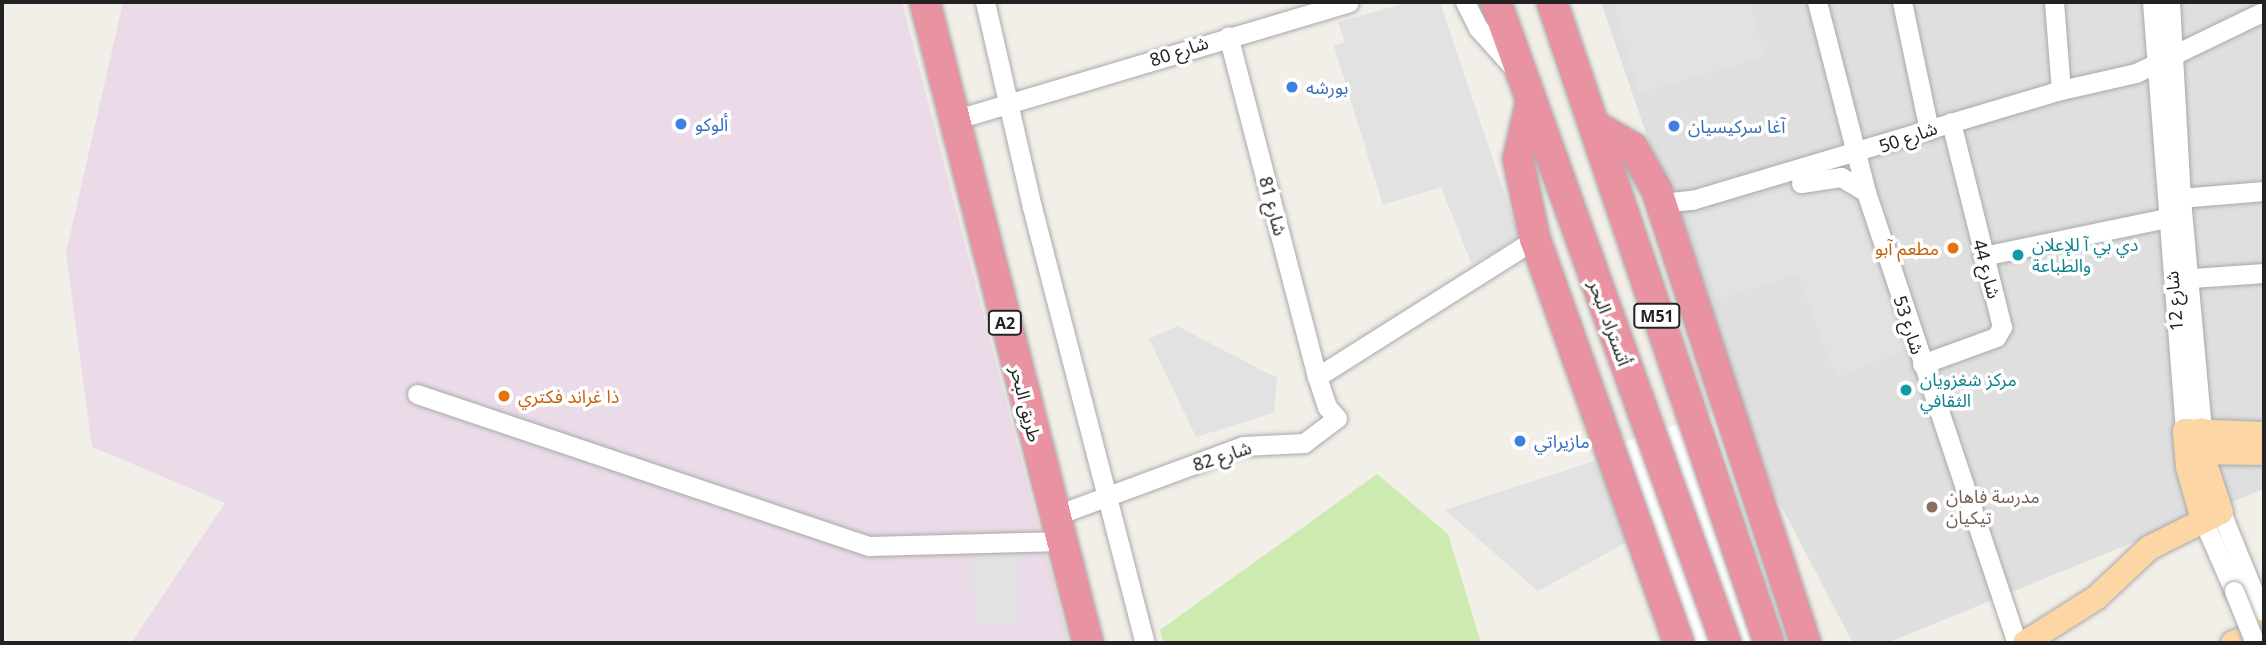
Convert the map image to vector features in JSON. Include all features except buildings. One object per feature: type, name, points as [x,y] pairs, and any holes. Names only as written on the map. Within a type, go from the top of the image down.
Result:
[{"type":"highway","name":"طريق البحر","points":[[925,2],[1058,529],[1089,638]]},
{"type":"highway","name":"أتستراد البحر","points":[[1496,2],[1726,643]]},
{"type":"highway","name":"M51","points":[[1552,2],[1769,639]]},
{"type":"highway","points":[[1531,102],[1518,159],[1535,239],[1679,643]]},
{"type":"highway","points":[[1595,126],[1633,148],[1665,215],[1805,643]]},
{"type":"highway","points":[[1604,307],[1593,333],[1704,643]]},
{"type":"main road","points":[[2194,441],[2264,434]]},
{"type":"main road","points":[[2194,441],[2264,453]]},
{"type":"main road","name":"شارع 12","points":[[2194,441],[2212,516]]},
{"type":"main road","points":[[2025,643],[2095,598],[2139,555],[2175,531],[2212,516]]},
{"type":"main road","points":[[2233,643],[2264,631]]},
{"type":"street","points":[[985,2],[1105,499],[1145,643]]},
{"type":"street","name":"شارع 80","points":[[954,120],[1349,2]]},
{"type":"street","points":[[1465,2],[1478,29],[1520,74]]},
{"type":"street","name":"شارع 53","points":[[1817,2],[1866,192],[2017,643]]},
{"type":"street","points":[[1902,2],[1930,130]]},
{"type":"street","points":[[2054,2],[2061,90]]},
{"type":"street","name":"شارع 12","points":[[2152,2],[2155,66],[2180,279],[2194,441]]},
{"type":"street","name":"شارع 12","points":[[2170,2],[2173,57],[2171,205]]},
{"type":"street","name":"شارع 50","points":[[1777,182],[1951,122],[2155,66],[2264,11]]},
{"type":"street","name":"شارع 81","points":[[1228,36],[1317,377],[1327,407],[1337,418]]},
{"type":"street","name":"شارع 44","points":[[1922,364],[2001,332],[1951,122]]},
{"type":"street","points":[[1665,215],[1695,211],[1777,182],[1826,176],[1841,177],[1866,192]]},
{"type":"street","points":[[1983,256],[2171,205],[2264,191]]},
{"type":"street","points":[[1317,377],[1535,239]]},
{"type":"street","points":[[2180,279],[2264,273]]},
{"type":"street","name":"شارع 82","points":[[417,394],[869,545],[1058,529],[1105,499],[1243,446],[1304,443],[1337,418]]},
{"type":"street","name":"شارع 12","points":[[2212,516],[2243,588]]},
{"type":"street","points":[[2243,588],[2264,618]]},
{"type":"street","points":[[2243,588],[2255,643]]},
{"type":"shaded area","points":[[123,2],[902,2],[1069,643],[131,643],[225,503],[92,447],[66,253]]},
{"type":"shaded area","points":[[1410,2],[1440,2],[1519,237],[1472,265],[1441,187],[1383,205],[1334,46],[1345,42],[1338,22]]},
{"type":"shaded area","points":[[1601,2],[2264,2],[2264,489],[1887,643],[1853,643],[1760,466]]},
{"type":"shaded area","points":[[1613,2],[1749,2],[1765,57],[1639,93]]},
{"type":"shaded area","points":[[1843,174],[1908,349],[1836,378],[1797,274],[1717,300],[1689,217]]},
{"type":"shaded area","points":[[1177,326],[1277,378],[1274,413],[1196,437],[1149,339]]},
{"type":"shaded area","points":[[1597,460],[1627,542],[1538,591],[1445,510]]},
{"type":"shaded area","points":[[971,550],[1018,552],[1016,623],[976,626]]},
{"type":"green space","points":[[1377,474],[1448,534],[1481,643],[1163,643],[1160,630]]},
{"type":"pier","points":[[1722,409],[1809,643],[1688,643],[1622,443]]},
{"type":"place","name":"بورشه","points":[[1292,87]]},
{"type":"place","name":"ألوكو","points":[[681,124]]},
{"type":"place","name":"آغا سركيسيان","points":[[1674,126]]},
{"type":"place","name":"مطعم آبو","points":[[1953,248]]},
{"type":"place","name":"دي بي آ للإعلان والطباعة","points":[[2018,255]]},
{"type":"place","name":"مركز شغزويان الثقافي","points":[[1906,390]]},
{"type":"place","name":"ذا غراند فكتري","points":[[504,396]]},
{"type":"place","name":"مازيراتي","points":[[1520,441]]},
{"type":"place","name":"مدرسة فاهان تيكيان","points":[[1932,507]]}]
